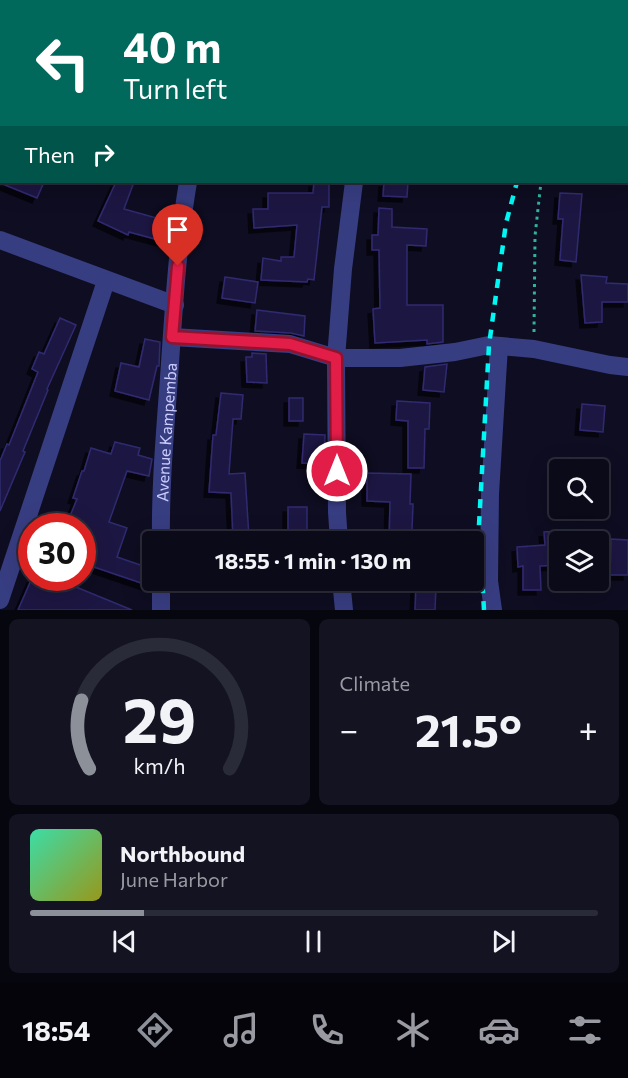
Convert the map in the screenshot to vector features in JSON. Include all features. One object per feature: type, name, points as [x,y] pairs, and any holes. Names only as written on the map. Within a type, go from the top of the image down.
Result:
[{"type":"street","name":"Avenue Kampemba","points":[[161,531],[160,497],[172,337],[183,209],[188,183]]},
{"type":"street","points":[[338,531],[336,358],[343,269],[354,183]]},
{"type":"street","points":[[0,240],[175,305]]},
{"type":"street","points":[[0,600],[106,281]]},
{"type":"street","points":[[172,337],[290,344],[336,358],[400,358],[455,352],[489,345],[534,349],[628,368]]},
{"type":"street","points":[[493,610],[489,581],[490,494],[499,346]]},
{"type":"street","points":[[161,591],[161,610]]},
{"type":"street","points":[[342,591],[344,610]]},
{"type":"path","points":[[534,349],[535,236],[541,183]]},
{"type":"building","points":[[0,183],[44,183],[37,198]]},
{"type":"building","points":[[116,183],[134,183],[124,209],[171,222],[166,242],[129,232],[128,235],[98,221]]},
{"type":"building","points":[[314,183],[329,183],[329,207],[322,207],[314,280],[308,279],[307,282],[261,280],[263,258],[281,261],[281,257],[294,257],[297,225],[254,228],[253,209],[268,209],[268,193],[313,193]]},
{"type":"building","points":[[384,183],[408,183],[407,197],[383,196]]},
{"type":"building","points":[[560,193],[582,194],[576,262],[560,260],[563,219],[558,219]]},
{"type":"building","points":[[379,208],[392,209],[392,227],[427,229],[426,246],[407,245],[407,305],[443,305],[443,342],[427,344],[427,340],[375,343],[373,309],[380,308],[379,250],[372,250],[372,235],[378,235]]},
{"type":"building","points":[[581,275],[607,277],[606,283],[628,284],[628,302],[602,302],[602,322],[585,323]]},
{"type":"building","points":[[225,277],[258,282],[255,303],[222,298]]},
{"type":"building","points":[[257,310],[305,316],[304,336],[255,331]]},
{"type":"building","points":[[60,318],[76,325],[47,389],[23,451],[25,452],[0,511],[0,461],[7,444],[9,445],[38,372],[32,369],[39,352],[44,354]]},
{"type":"building","points":[[145,339],[160,342],[159,366],[157,366],[149,400],[115,391],[121,363],[139,367]]},
{"type":"building","points":[[252,353],[266,354],[267,383],[247,382],[246,357],[252,357]]},
{"type":"building","points":[[447,364],[444,392],[423,390],[425,367]]},
{"type":"building","points":[[221,393],[243,395],[241,419],[233,419],[229,474],[245,473],[249,531],[233,531],[231,493],[209,492],[213,435],[216,435]]},
{"type":"building","points":[[289,398],[303,398],[303,421],[289,421]]},
{"type":"building","points":[[397,401],[430,403],[429,429],[425,429],[424,468],[408,468],[408,421],[396,420]]},
{"type":"building","points":[[582,404],[605,406],[603,432],[580,430]]},
{"type":"building","points":[[304,434],[325,435],[324,464],[302,463]]},
{"type":"building","points":[[115,442],[140,448],[138,455],[152,459],[149,476],[127,471],[109,522],[127,528],[117,557],[142,566],[142,583],[96,568],[96,513],[71,513],[77,499],[73,498],[91,448],[111,454]]},
{"type":"building","points":[[367,473],[411,474],[412,531],[389,531],[390,502],[367,501]]},
{"type":"building","points":[[288,507],[307,507],[307,531],[288,531]]},
{"type":"building","points":[[544,532],[549,532],[549,566],[540,566],[541,590],[523,590],[523,566],[518,567],[517,547],[545,545]]},
{"type":"building","points":[[611,539],[628,540],[628,575],[610,575]]},
{"type":"building","points":[[26,591],[86,591],[132,610],[18,610]]},
{"type":"building","points":[[416,591],[436,591],[435,610],[415,610]]},
{"type":"railway","points":[[484,610],[479,525],[489,345],[506,223],[517,183]]},
{"type":"route","points":[[178,266],[172,337],[290,344],[336,358],[337,471]]}]
